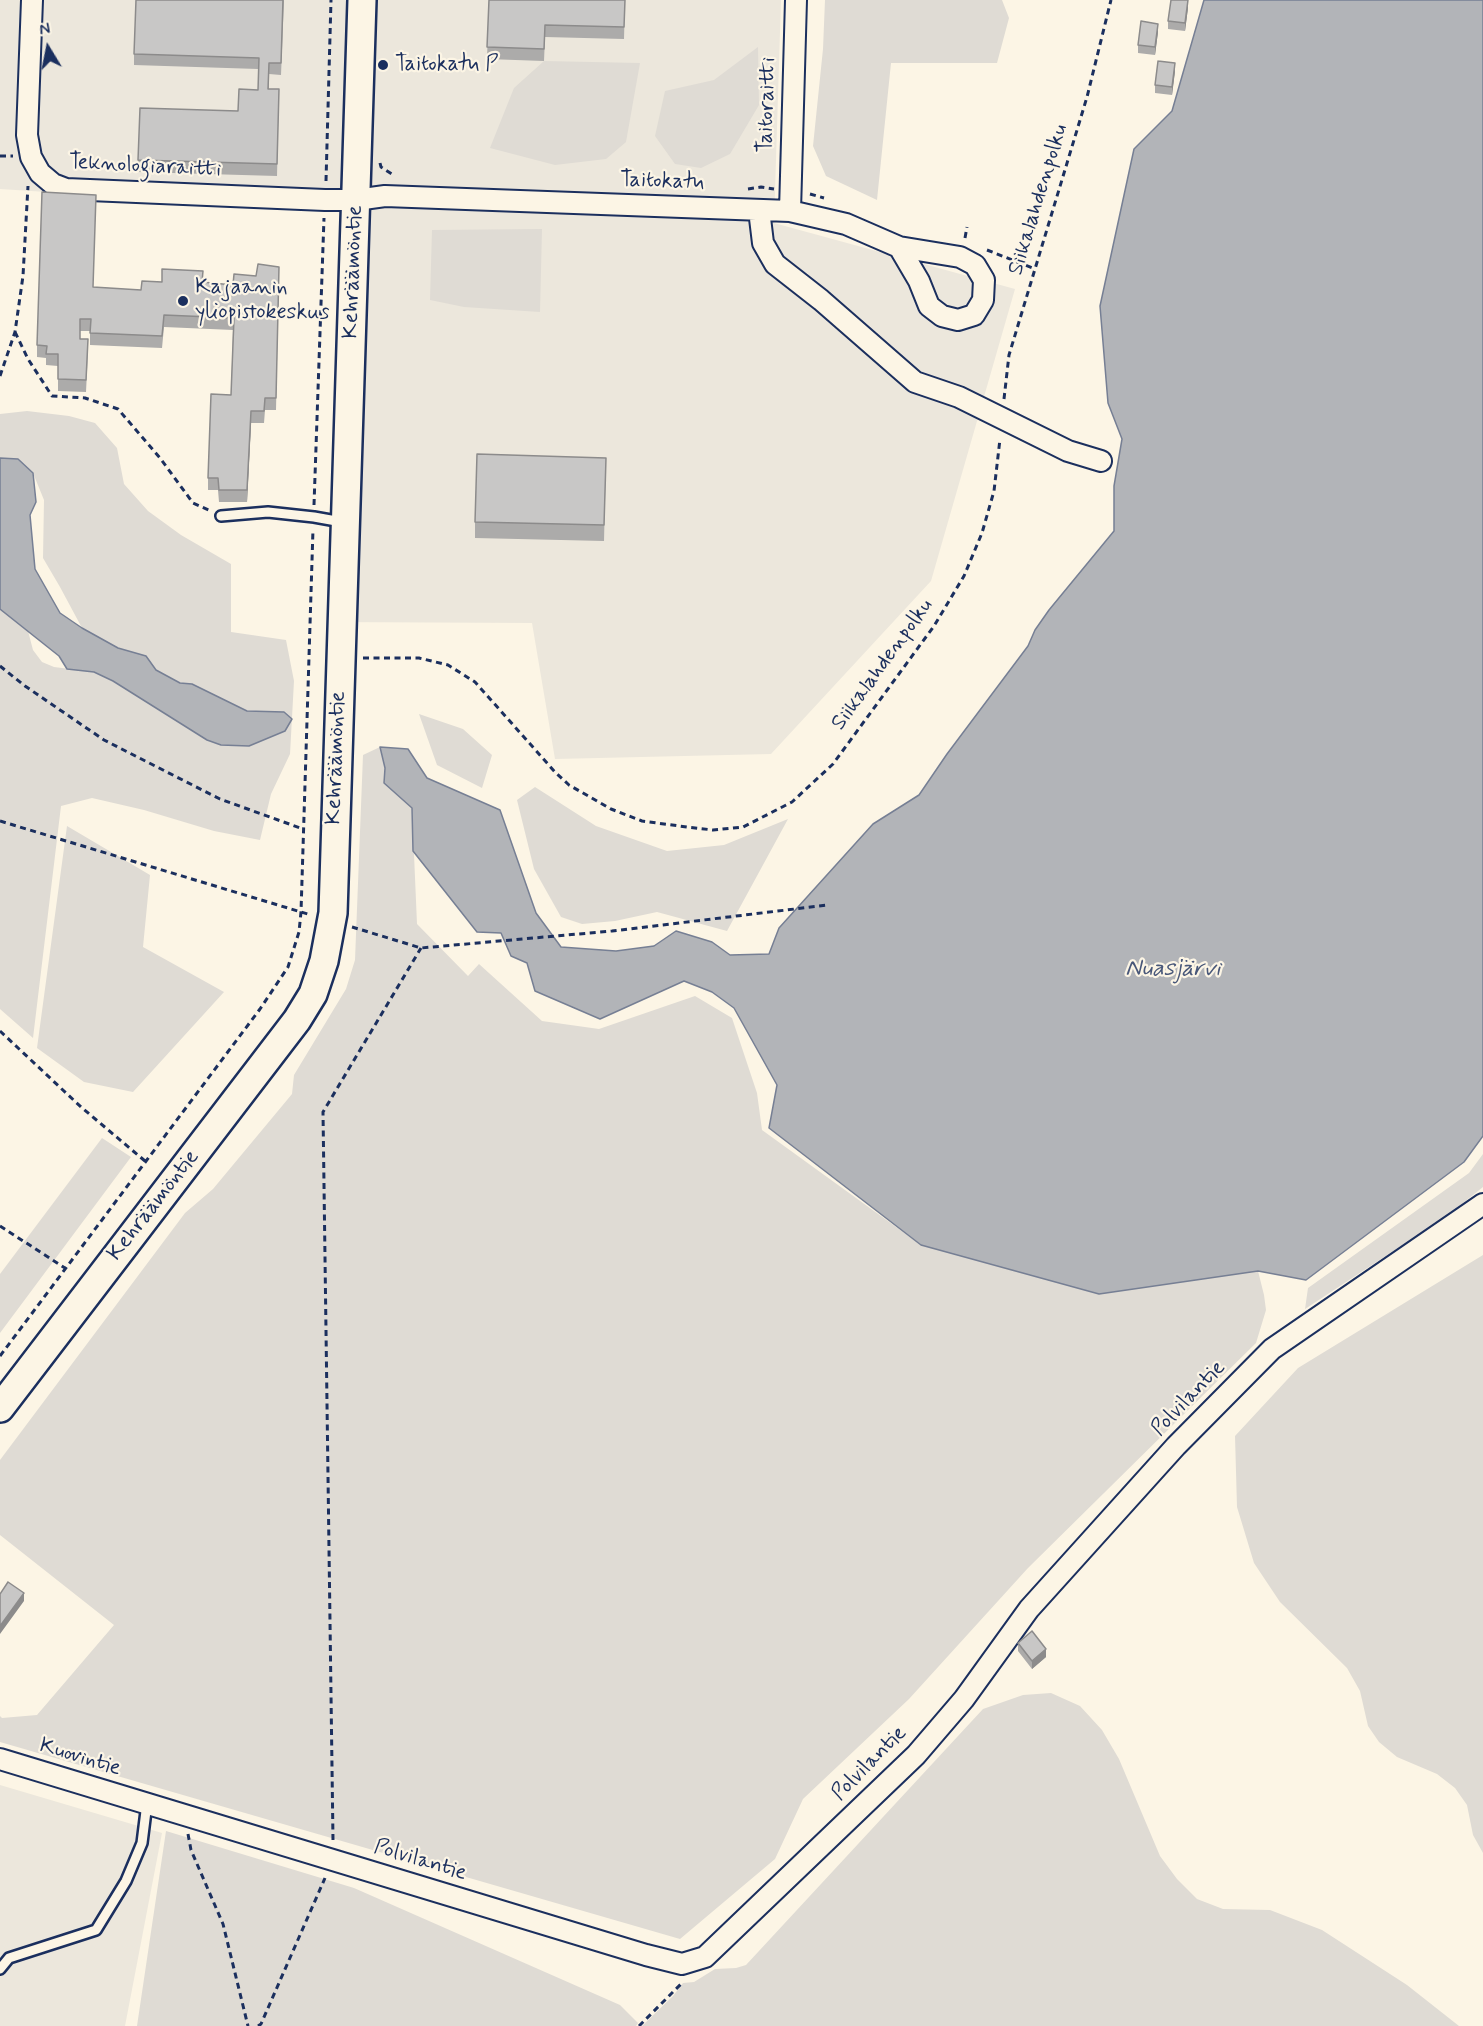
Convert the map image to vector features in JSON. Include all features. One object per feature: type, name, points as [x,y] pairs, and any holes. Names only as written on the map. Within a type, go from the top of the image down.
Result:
[{"type":"street","points":[[24,157],[27,135],[32,0]]},
{"type":"street","name":"Kehräämöntie","points":[[0,1408],[297,1020],[313,994],[324,961],[332,921],[362,0]]},
{"type":"street","name":"Taitoraitti","points":[[790,211],[796,0]]},
{"type":"street","name":"Teknologiaraitti","points":[[24,157],[53,184],[66,189],[356,200]]},
{"type":"street","name":"Taitokatu","points":[[356,200],[385,196],[790,211],[846,224],[899,247],[960,258],[975,265],[984,280],[983,300],[974,315],[958,320],[942,316],[928,306],[919,281],[899,247]]},
{"type":"street","points":[[759,210],[763,243],[775,264],[821,300],[915,382],[959,397],[1068,451],[1101,461]]},
{"type":"street","name":"Polvilantie","points":[[147,1803],[645,1955],[682,1964],[705,1957],[915,1755],[964,1699],[1029,1609],[1176,1446],[1272,1349],[1483,1204]]},
{"type":"street","name":"Kuovintie","points":[[0,1759],[147,1803]]},
{"type":"lane","points":[[221,516],[314,517],[345,523]]},
{"type":"lane","points":[[0,1969],[9,1958],[96,1930],[126,1881],[138,1853],[142,1843],[147,1803]]},
{"type":"path","points":[[0,1356],[260,1009],[288,967],[299,932],[331,0]]},
{"type":"path","name":"Siikalahdenpolku","points":[[308,659],[419,658],[448,665],[475,682],[569,785],[611,809],[642,821],[713,830],[743,827],[792,802],[832,764],[934,626],[964,576],[982,532],[994,491],[1009,355],[1087,97],[1111,0]]},
{"type":"path","points":[[0,156],[24,157],[23,276],[15,332],[0,376]]},
{"type":"path","points":[[15,332],[28,359],[52,396],[85,398],[118,410],[160,458],[194,503],[221,516]]},
{"type":"path","points":[[0,666],[104,740],[220,799],[303,829]]},
{"type":"path","points":[[0,821],[421,948],[612,931],[828,905]]},
{"type":"path","points":[[258,2026],[261,2024],[333,1860],[323,1112],[421,948]]},
{"type":"path","points":[[0,1031],[81,1107],[145,1161]]},
{"type":"path","points":[[0,1226],[65,1268]]},
{"type":"path","points":[[184,1814],[190,1850],[222,1924],[248,2026]]},
{"type":"path","points":[[639,2026],[682,1983],[682,1964]]},
{"type":"shaded area","points":[[0,0],[781,0],[774,223],[1015,289],[931,581],[771,754],[555,759],[532,623],[329,622],[343,211],[0,189]]},
{"type":"shaded area","points":[[825,0],[1002,0],[1009,18],[997,63],[891,63],[877,200],[826,176],[813,146],[823,49]]},
{"type":"shaded area","points":[[758,47],[759,105],[730,154],[701,168],[675,164],[655,136],[665,91],[714,80]]},
{"type":"shaded area","points":[[544,61],[640,63],[626,142],[606,159],[555,165],[490,148],[514,88]]},
{"type":"shaded area","points":[[542,229],[540,312],[464,307],[430,300],[432,230]]},
{"type":"shaded area","points":[[27,411],[69,416],[95,423],[117,448],[124,484],[148,511],[181,535],[231,564],[231,632],[286,640],[294,681],[290,754],[271,794],[260,840],[214,831],[144,810],[92,798],[61,806],[33,1038],[0,1009],[0,609],[28,631],[33,650],[42,662],[54,667],[94,672],[113,681],[207,740],[284,712],[247,711],[192,684],[180,683],[156,670],[146,656],[118,648],[82,628],[43,558],[44,500],[33,473],[18,459],[0,458],[0,414]]},
{"type":"shaded area","points":[[419,714],[463,729],[492,755],[482,788],[437,765]]},
{"type":"shaded area","points":[[380,747],[385,768],[384,783],[412,808],[417,924],[468,976],[479,964],[542,1021],[599,1029],[695,996],[732,1018],[757,1093],[762,1130],[921,1245],[1186,1280],[1258,1271],[1266,1310],[1256,1343],[1028,1568],[909,1699],[803,1799],[775,1859],[680,1939],[0,1742],[0,1716],[2,1718],[37,1715],[114,1625],[0,1535],[0,1460],[185,1213],[213,1189],[292,1094],[294,1075],[346,989],[355,960],[363,755]]},
{"type":"shaded area","points":[[535,787],[596,826],[667,851],[724,845],[788,819],[727,931],[657,912],[615,921],[582,924],[561,917],[534,869],[517,800]]},
{"type":"shaded area","points":[[67,826],[150,875],[143,947],[224,992],[133,1092],[84,1082],[37,1048]]},
{"type":"shaded area","points":[[102,1138],[131,1157],[0,1333],[0,1274]]},
{"type":"shaded area","points":[[1483,1154],[1483,1187],[1448,1215],[1305,1309],[1308,1288],[1469,1173]]},
{"type":"shaded area","points":[[1483,1255],[1483,1853],[1473,1835],[1467,1805],[1455,1788],[1437,1774],[1397,1757],[1379,1742],[1368,1726],[1360,1691],[1347,1668],[1280,1602],[1254,1563],[1237,1507],[1235,1436],[1298,1368]]},
{"type":"shaded area","points":[[1051,1693],[1080,1706],[1102,1730],[1119,1759],[1160,1856],[1177,1879],[1197,1899],[1223,1909],[1270,1910],[1322,1930],[1407,1985],[1459,2026],[642,2026],[683,1983],[694,1982],[715,1969],[746,1965],[983,1709],[1023,1695]]},
{"type":"shaded area","points":[[0,1785],[162,1833],[125,2026],[0,2026]]},
{"type":"shaded area","points":[[166,1831],[354,1888],[620,2005],[638,2023],[636,2026],[137,2026]]},
{"type":"water","name":"Nuasjärvi","points":[[1204,0],[1483,0],[1483,1136],[1464,1162],[1306,1280],[1258,1271],[1099,1294],[921,1245],[769,1128],[777,1085],[734,1008],[712,992],[684,981],[600,1019],[535,991],[527,963],[511,956],[501,933],[477,932],[413,851],[412,808],[384,783],[385,768],[380,747],[408,749],[427,778],[500,810],[536,913],[561,947],[616,951],[654,946],[676,931],[712,942],[730,955],[769,954],[779,928],[873,824],[919,795],[1028,646],[1035,630],[1049,610],[1114,531],[1114,486],[1122,439],[1108,403],[1100,306],[1134,149],[1172,111]]},
{"type":"water","points":[[0,458],[18,459],[33,473],[36,502],[30,515],[35,569],[60,613],[118,648],[146,656],[156,670],[180,683],[192,684],[247,711],[284,712],[292,719],[285,731],[249,746],[221,745],[207,740],[113,681],[94,672],[67,669],[59,656],[0,609]]},
{"type":"building","points":[[136,0],[283,0],[281,63],[269,63],[268,89],[279,89],[277,164],[138,160],[140,108],[238,111],[239,89],[258,90],[259,58],[134,54]]},
{"type":"building","points":[[489,0],[625,0],[624,27],[545,25],[544,49],[487,47]]},
{"type":"building","points":[[1171,0],[1188,0],[1185,23],[1168,21]]},
{"type":"building","points":[[1141,21],[1158,24],[1155,47],[1138,45]]},
{"type":"building","points":[[1158,61],[1175,63],[1172,87],[1155,85]]},
{"type":"building","points":[[42,192],[96,195],[93,287],[141,290],[142,281],[162,282],[162,269],[203,271],[202,282],[233,285],[234,274],[256,276],[258,264],[279,267],[276,398],[265,398],[264,411],[251,411],[247,490],[219,490],[218,478],[208,478],[211,394],[231,395],[234,318],[164,315],[162,336],[90,333],[91,319],[80,319],[80,339],[88,339],[86,380],[58,379],[58,354],[46,354],[47,346],[37,345]]},
{"type":"building","points":[[477,454],[606,458],[604,525],[475,522]]},
{"type":"building","points":[[8,1582],[24,1593],[0,1626],[0,1594]]},
{"type":"building","points":[[1032,1631],[1046,1649],[1032,1661],[1018,1643]]},
{"type":"place","name":"Taitokatu P","points":[[383,65]]},
{"type":"place","name":"Kajaanin yliopistokeskus","points":[[183,301]]}]
